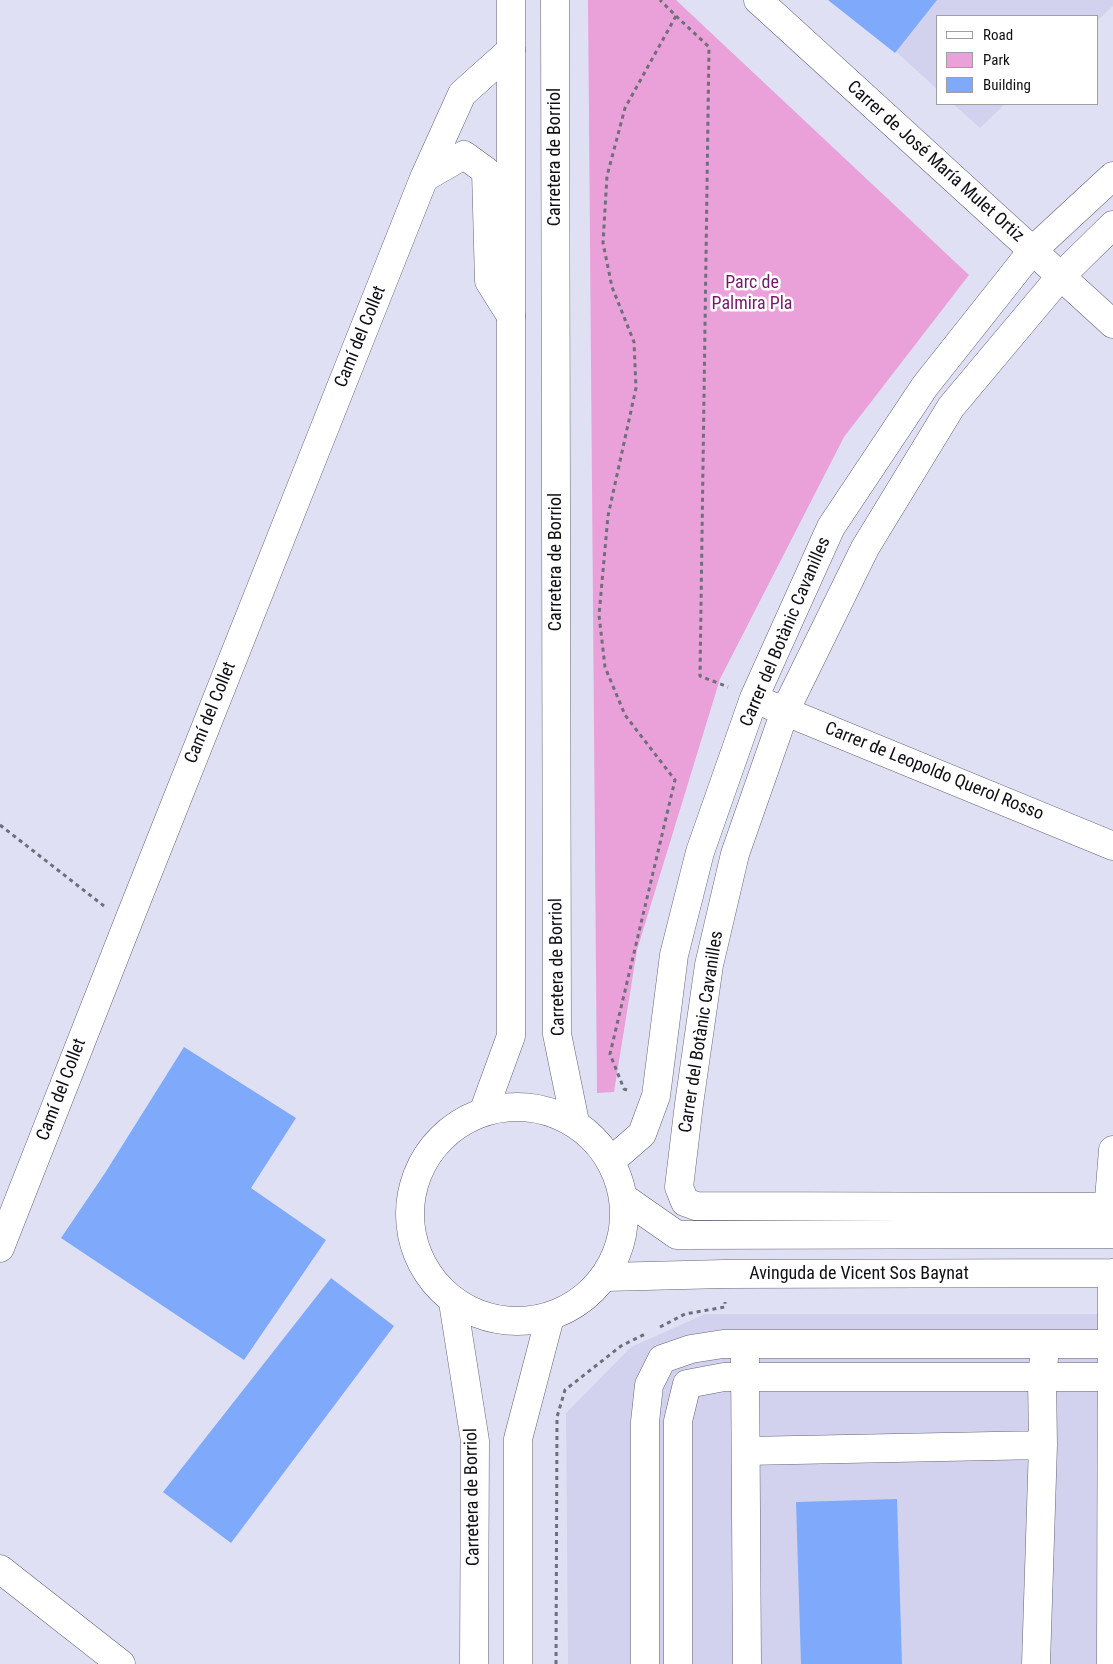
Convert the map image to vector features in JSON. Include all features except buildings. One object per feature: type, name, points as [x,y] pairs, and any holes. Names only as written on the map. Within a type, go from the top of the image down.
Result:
[{"type":"street","points":[[484,1110],[511,1036],[511,0]]},
{"type":"street","name":"Carretera de Borriol","points":[[555,0],[557,1034],[575,1122]]},
{"type":"street","name":"Carrer de José María Mulet Ortiz","points":[[758,0],[1113,324]]},
{"type":"street","name":"Camí del Collet","points":[[0,1248],[424,178],[462,94],[511,50]]},
{"type":"street","points":[[424,178],[464,155],[486,171],[489,281],[511,316]]},
{"type":"street","name":"Carrer del Botànic Cavanilles","points":[[611,1161],[642,1134],[656,1096],[674,955],[700,852],[754,698],[831,527],[925,386],[1032,251],[1113,176]]},
{"type":"street","name":"Carrer del Botànic Cavanilles","points":[[1110,1207],[696,1206],[685,1202],[679,1187],[709,965],[735,854],[785,710],[865,548],[950,407],[1060,276],[1113,225]]},
{"type":"street","name":"Carrer de Leopoldo Querol Rosso","points":[[754,698],[1113,846]]},
{"type":"street","points":[[531,1106],[575,1122],[611,1161],[624,1198],[622,1239],[606,1277],[581,1302],[550,1317],[500,1321],[453,1302],[416,1255],[410,1196],[434,1143],[484,1110],[531,1106]]},
{"type":"street","points":[[624,1198],[677,1235],[1110,1234],[1113,1150]]},
{"type":"street","points":[[1111,1664],[1113,1273]]},
{"type":"street","name":"Avinguda de Vicent Sos Baynat","points":[[606,1277],[724,1274],[1113,1273]]},
{"type":"street","name":"Carretera de Borriol","points":[[453,1302],[475,1441],[474,1664]]},
{"type":"street","points":[[518,1664],[518,1439],[550,1317]]},
{"type":"street","points":[[645,1664],[645,1422],[649,1385],[662,1359],[690,1349],[723,1344],[1112,1344]]},
{"type":"street","points":[[745,1344],[747,1664]]},
{"type":"street","points":[[1036,1664],[1043,1445],[1042,1377],[1045,1344]]},
{"type":"street","points":[[678,1664],[678,1421],[687,1384],[724,1377],[1112,1377]]},
{"type":"street","points":[[746,1451],[1043,1445]]},
{"type":"street","points":[[0,1569],[121,1664]]},
{"type":"path","points":[[660,0],[709,47],[700,676],[754,698]]},
{"type":"path","points":[[656,1096],[624,1089],[610,1054],[674,780],[625,715],[604,667],[600,615],[608,516],[636,388],[634,342],[612,287],[604,243],[606,176],[625,108],[676,16]]},
{"type":"path","points":[[0,825],[101,904],[129,920]]},
{"type":"path","points":[[556,1664],[557,1417],[565,1390],[621,1346],[686,1314],[725,1308],[724,1274]]},
{"type":"shaded area","points":[[839,0],[1113,0],[1113,6],[1098,20],[1098,15],[936,15],[936,88]]},
{"type":"shaded area","points":[[954,105],[1004,105],[980,128]]},
{"type":"shaded area","points":[[705,1314],[1113,1314],[1113,1664],[568,1664],[566,1413],[631,1347]]},
{"type":"green space","name":"Parc de Palmira Pla","points":[[588,0],[676,0],[969,275],[844,437],[720,679],[637,950],[614,1092],[597,1093]]}]
